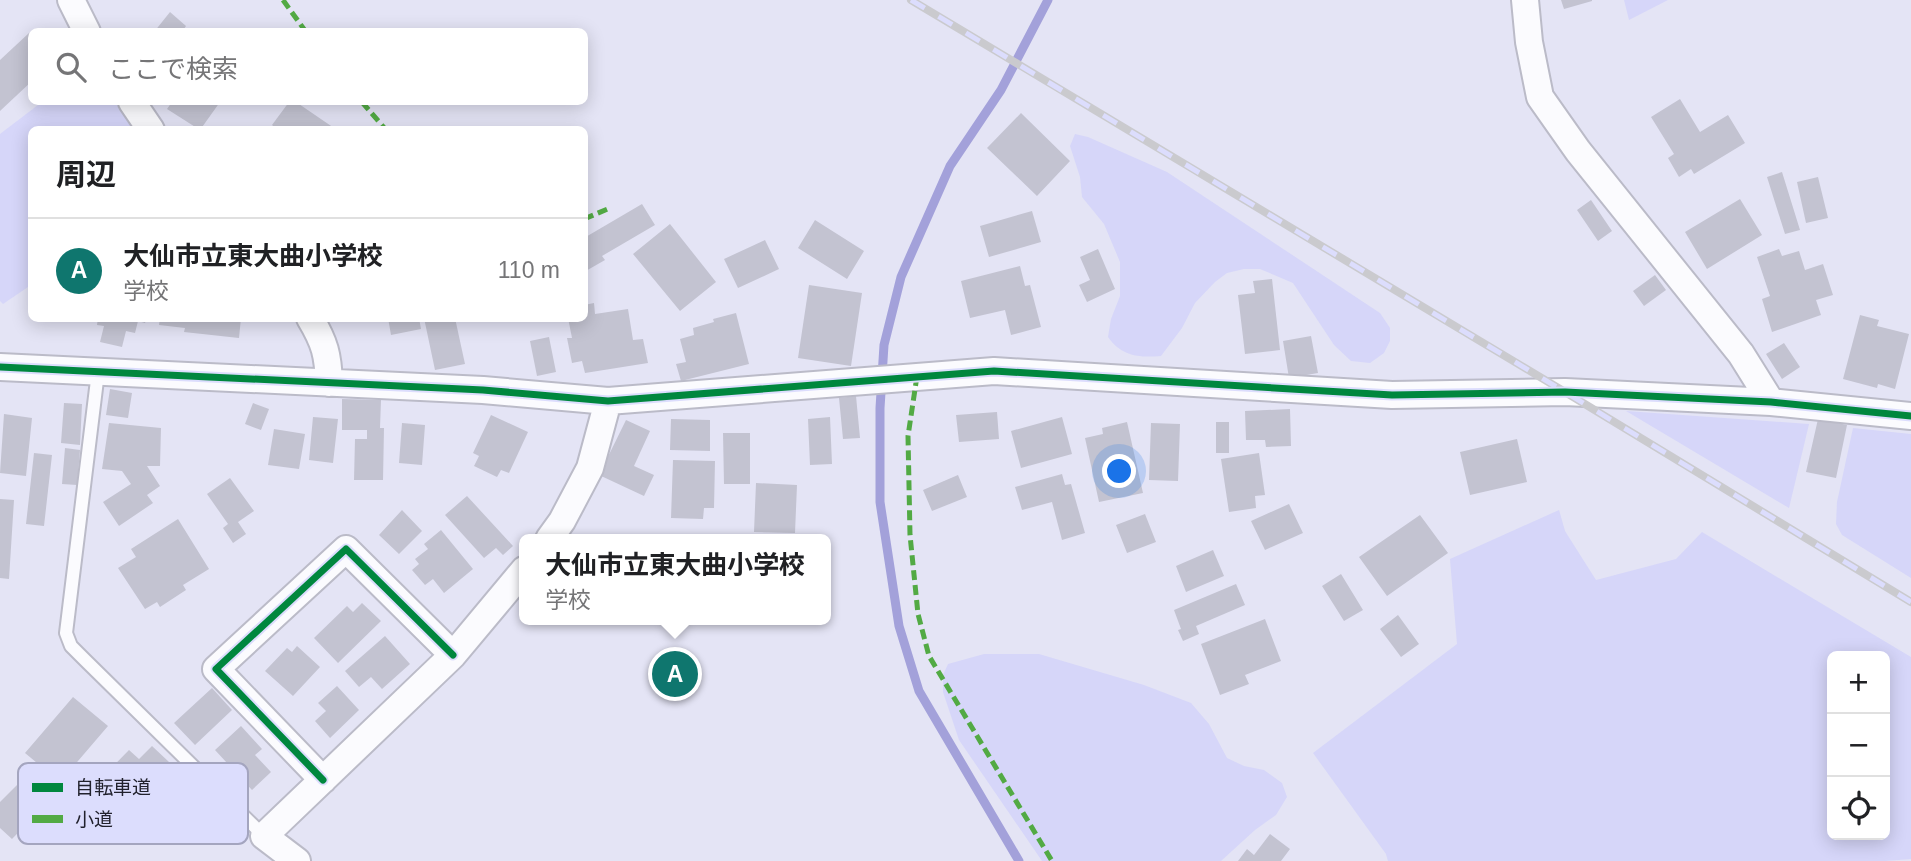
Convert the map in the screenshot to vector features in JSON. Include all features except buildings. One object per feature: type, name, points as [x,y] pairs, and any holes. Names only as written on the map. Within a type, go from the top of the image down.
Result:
[{"type":"street","points":[[71,0],[85,28]]},
{"type":"street","points":[[1525,0],[1529,42],[1540,97],[1578,151],[1741,354],[1771,402]]},
{"type":"street","points":[[134,105],[148,126]]},
{"type":"street","points":[[312,322],[328,356],[329,383]]},
{"type":"street","points":[[0,368],[484,390],[608,401],[995,371],[1392,395],[1566,392],[1771,402],[1911,416]]},
{"type":"street","points":[[552,534],[562,522],[590,468],[608,401]]},
{"type":"street","points":[[323,780],[216,669],[346,549],[453,655]]},
{"type":"street","points":[[297,861],[264,836],[453,655],[519,576]]},
{"type":"lane","points":[[98,372],[66,634],[71,646],[190,763]]},
{"type":"lane","points":[[248,820],[264,836]]},
{"type":"shaded area","points":[[1624,0],[1668,0],[1629,20]]},
{"type":"shaded area","points":[[38,105],[119,105],[134,126],[28,126],[28,287],[3,304],[0,301],[0,134]]},
{"type":"shaded area","points":[[1075,134],[1088,137],[1167,172],[1380,313],[1390,328],[1390,341],[1384,353],[1370,363],[1351,361],[1334,345],[1293,283],[1260,269],[1227,273],[1215,282],[1195,303],[1182,328],[1161,356],[1138,356],[1119,348],[1108,337],[1111,319],[1120,296],[1120,262],[1104,224],[1082,197],[1080,177],[1070,146]]},
{"type":"shaded area","points":[[1626,411],[1809,424],[1789,508]]},
{"type":"shaded area","points":[[1853,428],[1911,434],[1911,578],[1842,535],[1836,524],[1837,502]]},
{"type":"shaded area","points":[[1559,510],[1565,531],[1596,580],[1676,559],[1702,532],[1911,657],[1911,859],[1388,861],[1386,854],[1313,753],[1457,644],[1450,559]]},
{"type":"shaded area","points":[[984,654],[1039,654],[1144,685],[1191,703],[1209,724],[1227,758],[1244,766],[1264,770],[1282,783],[1287,797],[1276,815],[1221,861],[1042,861],[959,740],[943,692],[943,675],[948,664]]},
{"type":"waterway","points":[[1019,861],[919,691],[899,626],[880,502],[880,408],[884,345],[901,277],[950,166],[1001,90],[1048,0]]},
{"type":"railway","points":[[911,0],[1911,602]]},
{"type":"marked path","points":[[283,0],[303,28]]},
{"type":"marked path","points":[[365,105],[383,126]]},
{"type":"marked path","points":[[588,217],[610,208]]},
{"type":"marked path","points":[[917,376],[908,436],[910,535],[918,614],[929,656],[1052,861]]},
{"type":"cycle path","points":[[0,367],[483,390],[608,401],[994,371],[1392,395],[1565,392],[1771,402],[1911,416]]},
{"type":"cycle path","points":[[323,780],[216,669],[346,549],[453,655]]},
{"type":"place","name":"大仙市立東大曲小学校","points":[[675,674]]}]
